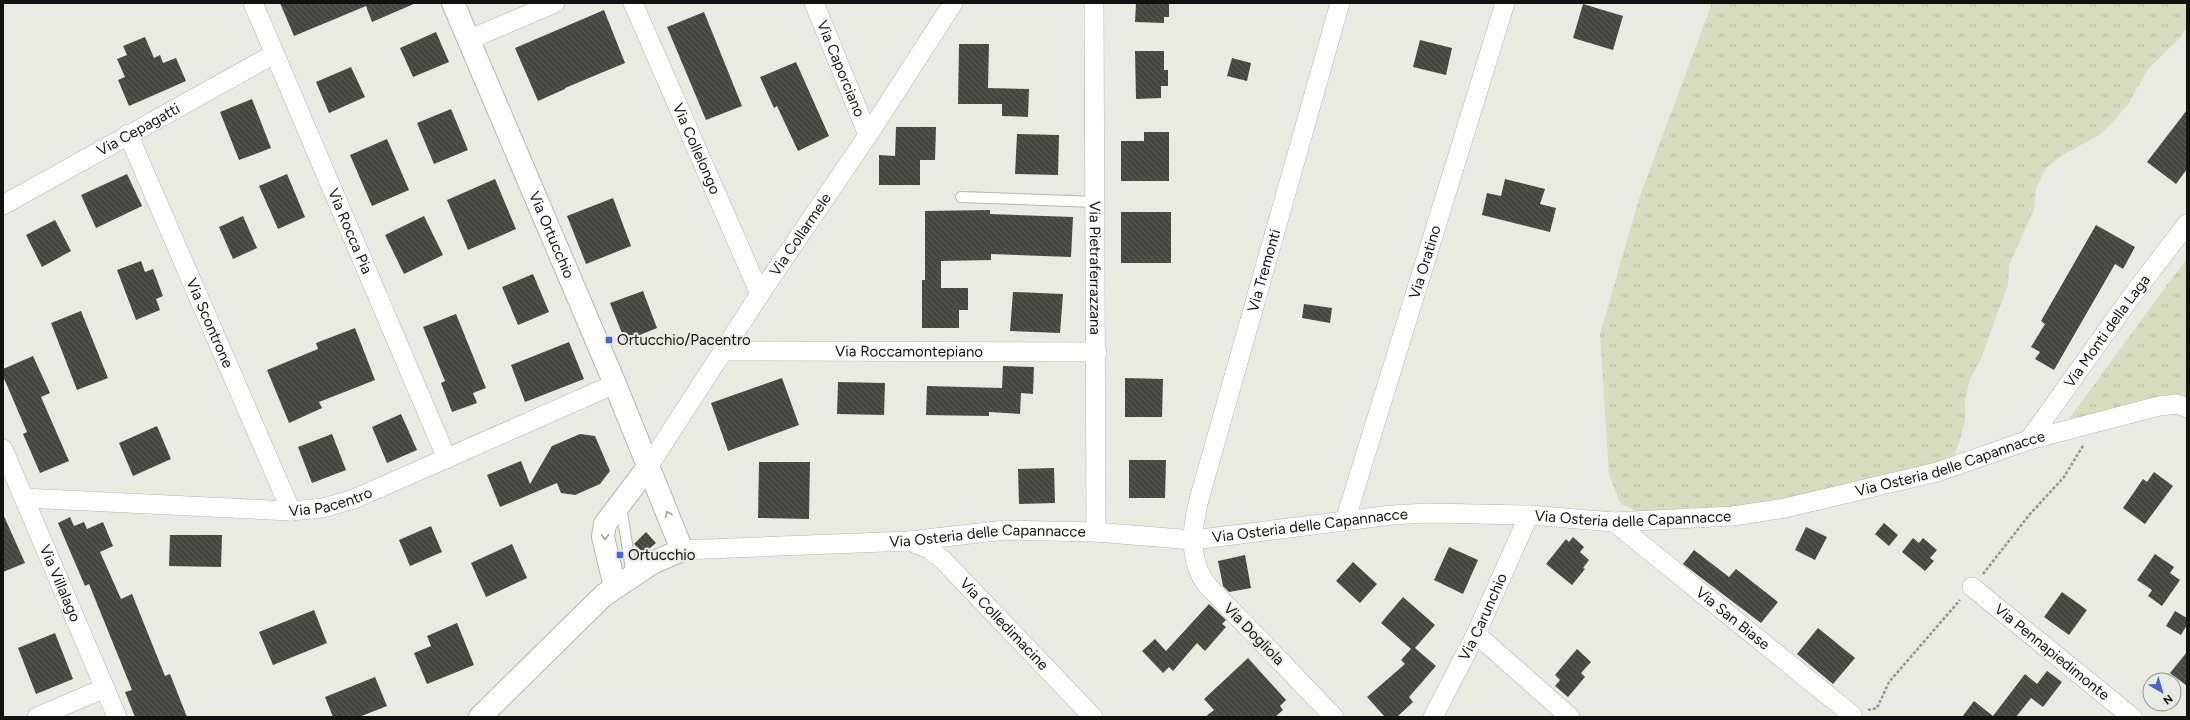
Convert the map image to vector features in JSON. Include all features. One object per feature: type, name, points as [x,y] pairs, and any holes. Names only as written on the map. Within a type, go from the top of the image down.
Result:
[{"type":"street","name":"Via Rocca Pia","points":[[253,3],[447,459]]},
{"type":"street","name":"Via Ortucchio","points":[[453,3],[615,384],[682,550]]},
{"type":"street","points":[[468,40],[555,3]]},
{"type":"street","name":"Via Collelongo","points":[[633,3],[760,294]]},
{"type":"street","name":"Via Caporciano","points":[[814,3],[868,135]]},
{"type":"street","name":"Via Pietraferrazzana","points":[[1094,3],[1097,352],[1096,532]]},
{"type":"street","name":"Via Tremonti","points":[[1193,540],[1200,496],[1340,3]]},
{"type":"street","name":"Via Oratino","points":[[1345,521],[1505,3]]},
{"type":"street","name":"Via Collarmele","points":[[648,467],[722,351],[868,135],[951,4]]},
{"type":"street","name":"Via Cepagatti","points":[[3,205],[274,54]]},
{"type":"street","name":"Via Scontrone","points":[[128,134],[291,511]]},
{"type":"street","name":"Via Monti della Laga","points":[[2029,440],[2131,297],[2187,224]]},
{"type":"street","name":"Via Roccamontepiano","points":[[722,351],[1097,352]]},
{"type":"street","name":"Via Pacentro","points":[[24,498],[291,511],[323,508],[343,503],[447,459],[615,384]]},
{"type":"street","name":"Via Osteria delle Capannacce","points":[[480,717],[624,581],[668,555],[682,550],[909,541],[1005,530],[1096,532],[1193,540],[1345,521],[1429,513],[1529,515],[1614,522],[1733,516],[1786,508],[1937,472],[2029,440],[2166,404],[2177,404],[2187,408]]},
{"type":"street","name":"Via Villalago","points":[[3,449],[117,717]]},
{"type":"street","points":[[624,581],[603,537],[605,524],[620,502],[648,467]]},
{"type":"street","name":"Via Carunchio","points":[[1433,717],[1476,634],[1529,515]]},
{"type":"street","name":"Via San Biase","points":[[1614,522],[1852,715]]},
{"type":"street","name":"Via Dogliola","points":[[1193,540],[1199,571],[1207,585],[1334,717]]},
{"type":"street","name":"Via Colledimacine","points":[[909,541],[929,549],[943,560],[1093,717]]},
{"type":"street","name":"Via Pennapiedimonte","points":[[1972,587],[2132,717]]},
{"type":"street","points":[[1476,634],[1570,717]]},
{"type":"street","points":[[37,717],[105,688]]},
{"type":"lane","points":[[961,198],[1096,202]]},
{"type":"green space","points":[[1712,3],[2187,3],[2187,27],[2179,39],[2149,68],[2128,104],[2115,120],[2099,135],[2061,156],[2046,168],[2036,189],[2034,209],[2009,266],[2008,285],[1980,361],[1970,379],[1965,400],[1965,420],[1960,441],[1952,460],[1756,510],[1646,516],[1621,504],[1609,476],[1600,334],[1639,199]]},
{"type":"green space","points":[[2187,258],[2187,409],[2063,427]]},
{"type":"building","points":[[280,3],[416,3],[372,22],[366,6],[294,36]]},
{"type":"building","points":[[1136,3],[1169,3],[1169,17],[1164,17],[1164,23],[1135,22]]},
{"type":"building","points":[[1583,4],[1623,16],[1613,50],[1573,38]]},
{"type":"building","points":[[604,10],[625,63],[538,101],[515,48]]},
{"type":"building","points":[[704,12],[742,106],[706,120],[667,27]]},
{"type":"building","points":[[436,32],[449,62],[413,77],[400,48]]},
{"type":"building","points":[[145,37],[154,58],[160,55],[163,63],[176,58],[186,81],[129,106],[118,80],[125,77],[117,59],[127,55],[123,46]]},
{"type":"building","points":[[1420,40],[1452,48],[1446,75],[1413,67]]},
{"type":"building","points":[[959,44],[989,44],[988,88],[1029,89],[1028,117],[1002,116],[1002,104],[958,104]]},
{"type":"building","points":[[1135,51],[1164,51],[1164,70],[1168,70],[1168,86],[1161,86],[1161,98],[1136,99]]},
{"type":"building","points":[[1232,58],[1251,63],[1247,81],[1227,76]]},
{"type":"building","points":[[796,62],[829,136],[798,151],[777,106],[774,108],[760,77]]},
{"type":"building","points":[[351,67],[365,97],[329,113],[316,82]]},
{"type":"building","points":[[252,99],[271,148],[239,160],[220,112]]},
{"type":"building","points":[[451,109],[468,150],[434,164],[417,123]]},
{"type":"building","points":[[2187,110],[2187,169],[2176,184],[2147,162]]},
{"type":"building","points":[[896,127],[936,127],[935,160],[920,160],[920,185],[879,185],[879,155],[895,156]]},
{"type":"building","points":[[1144,132],[1169,132],[1169,181],[1121,181],[1121,141],[1144,141]]},
{"type":"building","points":[[1017,134],[1059,135],[1058,175],[1015,174]]},
{"type":"building","points":[[387,139],[409,190],[372,206],[350,155]]},
{"type":"building","points":[[127,174],[142,206],[96,228],[81,195]]},
{"type":"building","points":[[287,174],[305,217],[278,229],[259,186]]},
{"type":"building","points":[[495,179],[516,229],[468,250],[447,200]]},
{"type":"building","points":[[1505,179],[1545,189],[1540,204],[1556,208],[1550,232],[1482,215],[1487,193],[1501,196]]},
{"type":"building","points":[[613,198],[631,246],[586,264],[567,216]]},
{"type":"building","points":[[990,210],[990,214],[1073,217],[1071,257],[991,254],[991,260],[941,261],[941,288],[968,288],[968,310],[959,310],[959,328],[922,328],[922,280],[925,280],[925,211]]},
{"type":"building","points":[[1121,212],[1171,212],[1171,263],[1121,263]]},
{"type":"building","points":[[243,216],[257,248],[233,259],[219,227]]},
{"type":"building","points":[[424,216],[443,255],[404,274],[385,235]]},
{"type":"building","points":[[55,220],[71,251],[42,267],[26,235]]},
{"type":"building","points":[[2096,225],[2135,247],[2123,269],[2115,264],[2054,370],[2035,359],[2040,352],[2031,347],[2045,324],[2041,321]]},
{"type":"building","points":[[141,261],[145,272],[153,269],[163,296],[156,299],[160,310],[136,320],[117,270]]},
{"type":"building","points":[[533,274],[549,312],[518,325],[502,287]]},
{"type":"building","points":[[643,291],[657,328],[625,341],[610,303]]},
{"type":"building","points":[[1013,292],[1063,294],[1060,333],[1010,331]]},
{"type":"building","points":[[1304,304],[1332,308],[1330,323],[1302,318]]},
{"type":"building","points":[[81,311],[108,378],[77,390],[51,323]]},
{"type":"building","points":[[456,314],[486,388],[473,393],[477,403],[452,412],[441,383],[445,381],[423,327]]},
{"type":"building","points":[[355,328],[375,380],[319,402],[322,408],[289,423],[267,370],[318,349],[316,343]]},
{"type":"building","points":[[569,342],[584,379],[525,402],[511,365]]},
{"type":"building","points":[[33,356],[50,393],[41,397],[69,461],[40,473],[23,434],[27,432],[3,376],[3,369]]},
{"type":"building","points":[[1003,366],[1034,367],[1033,394],[1021,393],[1020,414],[989,412],[989,416],[926,415],[927,386],[1002,388]]},
{"type":"building","points":[[782,378],[799,425],[728,451],[711,403]]},
{"type":"building","points":[[1125,378],[1163,379],[1162,417],[1125,417]]},
{"type":"building","points":[[838,382],[885,383],[884,415],[837,414]]},
{"type":"building","points":[[401,414],[417,450],[387,463],[372,427]]},
{"type":"building","points":[[157,426],[171,459],[133,476],[119,443]]},
{"type":"building","points":[[332,434],[346,470],[312,483],[298,447]]},
{"type":"building","points":[[580,434],[595,436],[610,471],[600,484],[575,495],[561,493],[557,483],[500,507],[487,475],[521,461],[530,484],[552,446]]},
{"type":"building","points":[[1129,460],[1166,460],[1165,498],[1129,498]]},
{"type":"building","points":[[759,462],[810,462],[809,519],[758,518]]},
{"type":"building","points":[[1054,468],[1055,503],[1019,504],[1018,469]]},
{"type":"building","points":[[2154,472],[2173,486],[2145,524],[2123,508],[2143,479],[2147,482]]},
{"type":"building","points":[[3,514],[25,563],[3,572]]},
{"type":"building","points":[[70,517],[74,526],[84,522],[87,529],[103,522],[113,546],[100,552],[121,599],[132,594],[165,676],[170,674],[187,717],[135,717],[125,692],[132,690],[89,584],[85,586],[58,523]]},
{"type":"building","points":[[1884,523],[1898,535],[1889,546],[1875,534]]},
{"type":"building","points":[[431,526],[442,552],[410,566],[399,540]]},
{"type":"building","points":[[1806,527],[1827,537],[1815,560],[1795,550]]},
{"type":"building","points":[[646,532],[656,543],[644,553],[634,544]]},
{"type":"building","points":[[170,535],[222,535],[221,567],[169,566]]},
{"type":"building","points":[[1573,537],[1584,547],[1580,552],[1589,560],[1583,568],[1585,569],[1572,585],[1546,564],[1566,539],[1569,542]]},
{"type":"building","points":[[1913,538],[1919,543],[1923,538],[1937,550],[1930,558],[1934,561],[1925,571],[1902,552]]},
{"type":"building","points":[[512,544],[527,578],[486,597],[471,563]]},
{"type":"building","points":[[1449,547],[1478,560],[1463,594],[1434,580]]},
{"type":"building","points":[[1694,550],[1729,577],[1736,569],[1778,602],[1761,623],[1683,564]]},
{"type":"building","points":[[2155,554],[2174,567],[2170,573],[2180,580],[2162,606],[2148,596],[2152,590],[2137,580]]},
{"type":"building","points":[[1245,555],[1251,588],[1229,592],[1223,586],[1218,561]]},
{"type":"building","points":[[1353,562],[1377,584],[1360,603],[1336,581]]},
{"type":"building","points":[[2062,592],[2087,610],[2069,635],[2044,617]]},
{"type":"building","points":[[1403,597],[1435,625],[1415,648],[1436,666],[1409,697],[1413,702],[1397,717],[1385,717],[1367,697],[1405,664],[1401,660],[1411,649],[1381,623]]},
{"type":"building","points":[[1209,604],[1226,620],[1222,624],[1226,627],[1205,651],[1197,643],[1173,671],[1169,667],[1163,673],[1142,651],[1155,639],[1166,651]]},
{"type":"building","points":[[314,610],[327,643],[273,665],[259,632]]},
{"type":"building","points":[[2175,611],[2187,618],[2187,625],[2181,635],[2166,626]]},
{"type":"building","points":[[457,623],[474,665],[427,684],[414,653],[431,646],[427,636]]},
{"type":"building","points":[[1818,628],[1855,658],[1833,684],[1797,654]]},
{"type":"building","points":[[55,633],[73,679],[36,694],[18,648]]},
{"type":"building","points":[[1577,649],[1591,662],[1581,673],[1585,677],[1568,697],[1555,686],[1560,680],[1555,675]]},
{"type":"building","points":[[2187,652],[2187,686],[2182,682],[2182,672],[2171,672]]},
{"type":"building","points":[[1248,658],[1286,700],[1280,706],[1283,710],[1275,717],[1205,717],[1214,710],[1204,699]]},
{"type":"building","points":[[2047,671],[2062,682],[2043,707],[2031,698],[2016,717],[1962,717],[1974,701],[1993,716],[2025,674],[2037,684]]},
{"type":"building","points":[[375,677],[387,706],[359,717],[333,717],[325,697]]},
{"type":"place","name":"Ortucchio/Pacentro","points":[[609,340]]},
{"type":"place","name":"Ortucchio","points":[[620,555]]}]
